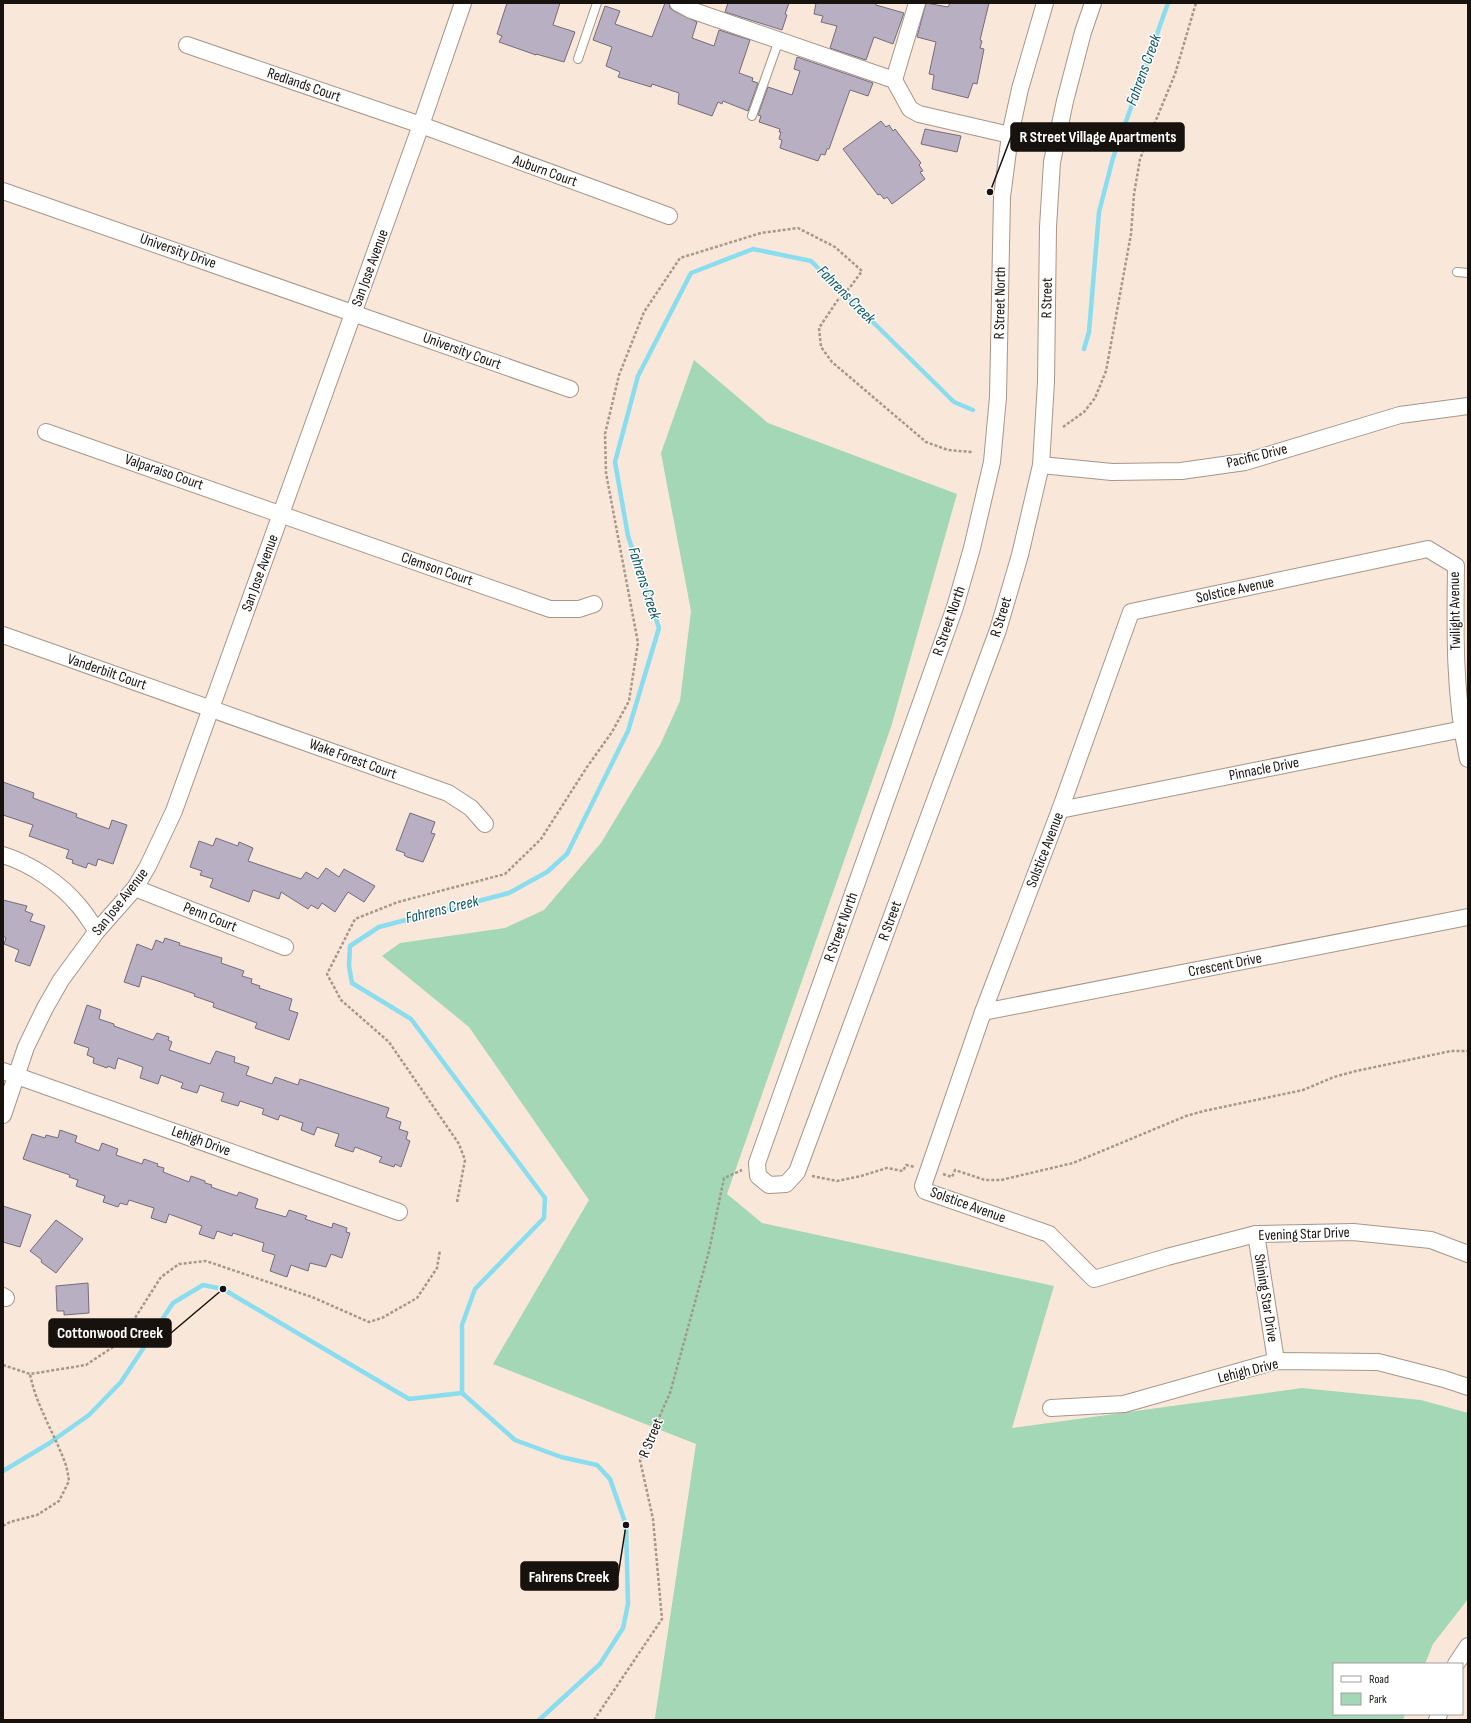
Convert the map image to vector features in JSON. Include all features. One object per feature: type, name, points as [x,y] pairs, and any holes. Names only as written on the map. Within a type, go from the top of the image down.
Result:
[{"type":"street","name":"San Jose Avenue","points":[[3,1115],[10,1073],[26,1047],[45,1008],[61,980],[97,931],[135,888],[148,866],[174,811],[421,125],[463,3]]},
{"type":"street","points":[[678,3],[691,10],[894,80],[910,109],[919,114],[1010,135]]},
{"type":"street","points":[[894,80],[917,3]]},
{"type":"street","name":"R Street North","points":[[757,1163],[952,615],[972,548],[992,462],[998,397],[1002,196],[1010,135],[1037,28],[1045,3]]},
{"type":"street","name":"R Street","points":[[757,1163],[758,1176],[769,1185],[786,1184],[797,1172],[998,630],[1020,555],[1041,466],[1046,382],[1048,227],[1052,162],[1065,101],[1083,32],[1093,3]]},
{"type":"street","name":"Redlands Court","points":[[187,45],[421,125]]},
{"type":"street","name":"Auburn Court","points":[[421,125],[669,216]]},
{"type":"street","name":"University Drive","points":[[3,191],[354,312]]},
{"type":"street","name":"University Court","points":[[354,312],[570,389]]},
{"type":"street","name":"Pacific Drive","points":[[1041,466],[1112,472],[1188,470],[1245,462],[1400,414],[1468,406]]},
{"type":"street","name":"Valparaiso Court","points":[[46,432],[281,514]]},
{"type":"street","name":"Clemson Court","points":[[281,514],[550,609],[579,609],[594,604]]},
{"type":"street","name":"Twilight Avenue","points":[[1428,549],[1456,566],[1455,655],[1468,759]]},
{"type":"street","name":"Solstice Avenue","points":[[1094,1279],[1049,1234],[925,1191],[923,1186],[983,1012],[1060,810],[1131,612],[1428,549]]},
{"type":"street","name":"Vanderbilt Court","points":[[3,636],[211,708]]},
{"type":"street","name":"Wake Forest Court","points":[[211,708],[448,793],[471,808],[485,824]]},
{"type":"street","name":"Pinnacle Drive","points":[[1060,810],[1465,728]]},
{"type":"street","points":[[3,855],[14,858],[41,873],[59,886],[79,905],[97,931]]},
{"type":"street","name":"Penn Court","points":[[135,888],[285,947]]},
{"type":"street","name":"Crescent Drive","points":[[983,1012],[1468,918]]},
{"type":"street","name":"Lehigh Drive","points":[[10,1073],[399,1212]]},
{"type":"street","name":"Evening Star Drive","points":[[1094,1279],[1167,1257],[1256,1234],[1353,1232],[1430,1240],[1468,1254]]},
{"type":"street","name":"Shining Star Drive","points":[[1256,1234],[1276,1361]]},
{"type":"street","name":"Lehigh Drive","points":[[1051,1408],[1124,1404],[1276,1361],[1378,1362],[1444,1379],[1468,1387]]},
{"type":"street","points":[[1457,1663],[1468,1646]]},
{"type":"lane","points":[[578,59],[597,3]]},
{"type":"lane","points":[[752,116],[779,40]]},
{"type":"lane","points":[[1457,272],[1468,273]]},
{"type":"path","points":[[1063,426],[1084,412],[1095,398],[1106,371],[1131,234],[1134,194],[1140,159],[1175,74],[1196,3]]},
{"type":"path","points":[[457,1202],[465,1160],[459,1144],[389,1042],[341,1000],[327,974],[355,919],[398,902],[505,874],[541,839],[587,767],[612,732],[629,701],[638,643],[606,473],[605,434],[619,376],[644,312],[680,258],[761,233],[798,228],[835,247],[862,271],[851,286],[836,301],[819,328],[821,347],[832,362],[926,442],[948,450],[972,452]]},
{"type":"path","points":[[797,1172],[837,1181],[861,1176],[887,1168],[903,1171],[906,1165],[916,1167],[931,1166],[940,1173],[952,1177],[955,1170],[985,1180],[1001,1180],[1073,1163],[1186,1116],[1204,1111],[1303,1090],[1334,1077],[1356,1071],[1451,1051],[1468,1051]]},
{"type":"path","name":"R Street","points":[[594,1720],[662,1620],[653,1519],[640,1460],[670,1392],[708,1251],[724,1178],[757,1163]]},
{"type":"path","points":[[3,1365],[30,1374],[86,1365],[119,1343],[161,1277],[179,1264],[206,1261],[312,1297],[369,1322],[382,1318],[417,1298],[436,1268],[440,1250]]},
{"type":"path","points":[[3,1526],[10,1522],[38,1515],[59,1501],[70,1481],[62,1456],[33,1390],[30,1374]]},
{"type":"green space","points":[[694,360],[768,423],[957,494],[891,727],[727,1194],[762,1223],[1054,1286],[1012,1428],[1302,1388],[1421,1400],[1468,1413],[1468,1599],[1433,1644],[1425,1663],[1333,1663],[1333,1715],[1405,1715],[1403,1720],[652,1720],[655,1718],[696,1444],[493,1364],[589,1200],[469,1027],[382,956],[400,943],[505,928],[544,910],[601,843],[660,745],[680,701],[691,611],[661,453]]},
{"type":"building","points":[[507,3],[560,3],[553,25],[575,32],[564,62],[536,55],[499,42],[502,36],[497,34]]},
{"type":"building","points":[[665,3],[669,3],[670,8],[674,11],[697,22],[692,38],[714,46],[719,30],[750,40],[739,73],[753,78],[752,81],[758,83],[748,111],[723,101],[722,104],[718,102],[712,116],[678,104],[679,93],[652,84],[651,87],[618,77],[620,72],[606,66],[612,47],[593,40],[605,6],[620,11],[615,24],[652,37]]},
{"type":"building","points":[[728,3],[789,3],[782,30],[725,12]]},
{"type":"building","points":[[816,3],[876,3],[876,5],[904,13],[893,44],[874,37],[866,60],[830,48],[837,26],[821,22],[823,16],[814,14]]},
{"type":"building","points":[[926,3],[948,7],[950,3],[989,3],[980,40],[982,41],[980,48],[984,49],[977,84],[973,83],[968,98],[932,89],[934,75],[929,74],[936,42],[917,37]]},
{"type":"building","points":[[797,57],[873,83],[868,96],[850,90],[829,149],[827,149],[825,155],[821,154],[818,161],[780,148],[782,140],[779,139],[781,132],[779,132],[780,129],[759,122],[761,116],[758,115],[768,87],[792,95],[800,71],[794,69]]},
{"type":"building","points":[[881,121],[886,127],[889,125],[893,131],[895,129],[921,163],[919,165],[923,171],[920,172],[925,179],[892,204],[887,197],[884,199],[880,194],[878,195],[843,149]]},
{"type":"building","points":[[925,129],[961,136],[957,152],[921,144]]},
{"type":"building","points":[[3,782],[34,793],[33,798],[77,814],[76,817],[109,829],[112,820],[127,825],[113,864],[98,859],[96,866],[88,863],[86,868],[72,863],[73,860],[66,858],[69,850],[29,836],[33,825],[3,815]]},
{"type":"building","points":[[410,813],[435,822],[431,833],[435,834],[423,862],[407,857],[404,855],[405,853],[396,850]]},
{"type":"building","points":[[216,838],[238,846],[239,842],[253,848],[248,861],[301,879],[306,872],[318,879],[326,868],[339,877],[344,869],[375,886],[364,902],[348,892],[335,912],[322,903],[318,909],[311,905],[308,909],[281,892],[279,899],[253,890],[249,902],[210,887],[213,879],[200,875],[202,871],[190,867],[199,841],[213,846]]},
{"type":"building","points":[[3,900],[27,906],[25,911],[33,914],[30,921],[45,926],[30,966],[15,961],[19,950],[4,944],[6,938],[3,936]]},
{"type":"building","points":[[165,938],[180,943],[179,945],[222,958],[221,963],[244,971],[242,976],[252,979],[251,983],[260,986],[259,988],[292,999],[289,1010],[298,1013],[289,1040],[255,1028],[257,1023],[213,1007],[214,1003],[194,996],[195,994],[142,976],[139,987],[124,982],[137,944],[152,950],[156,940],[163,943]]},
{"type":"building","points":[[87,1005],[101,1010],[99,1019],[153,1040],[157,1033],[169,1037],[168,1040],[172,1042],[169,1050],[210,1064],[216,1051],[235,1057],[234,1062],[249,1067],[246,1075],[272,1084],[275,1077],[298,1085],[300,1079],[389,1108],[386,1117],[401,1122],[399,1129],[408,1132],[406,1139],[410,1141],[401,1167],[395,1164],[394,1167],[379,1162],[382,1157],[355,1147],[353,1152],[335,1146],[339,1134],[317,1127],[314,1135],[301,1130],[303,1123],[280,1115],[278,1120],[262,1114],[264,1109],[240,1101],[238,1106],[221,1101],[224,1093],[200,1085],[197,1093],[181,1088],[183,1083],[161,1075],[158,1084],[140,1078],[143,1067],[118,1058],[115,1069],[93,1063],[94,1058],[87,1055],[89,1048],[74,1043]]},
{"type":"building","points":[[60,1130],[77,1136],[75,1142],[99,1151],[102,1143],[118,1149],[116,1155],[142,1164],[144,1159],[158,1164],[157,1166],[164,1168],[163,1172],[189,1182],[191,1176],[205,1181],[205,1183],[212,1185],[211,1187],[237,1196],[239,1192],[258,1199],[255,1208],[286,1217],[289,1210],[307,1216],[305,1219],[332,1228],[333,1223],[347,1228],[346,1232],[350,1233],[342,1258],[331,1254],[326,1267],[310,1263],[308,1271],[291,1265],[287,1277],[270,1271],[275,1255],[262,1251],[264,1243],[233,1233],[232,1236],[217,1231],[214,1239],[199,1234],[202,1226],[169,1214],[166,1223],[151,1218],[154,1208],[129,1200],[127,1205],[120,1203],[118,1207],[103,1202],[105,1196],[76,1186],[78,1180],[69,1177],[70,1175],[23,1159],[32,1134],[45,1138],[46,1135],[58,1138]]},
{"type":"building","points":[[3,1206],[31,1215],[20,1247],[3,1242]]},
{"type":"building","points":[[56,1220],[83,1239],[56,1273],[41,1262],[42,1260],[30,1251]]},
{"type":"building","points":[[88,1283],[89,1313],[64,1315],[64,1311],[57,1311],[56,1286]]},
{"type":"waterway","name":"Fahrens Creek","points":[[1084,349],[1089,332],[1099,212],[1113,158],[1168,3]]},
{"type":"waterway","name":"Fahrens Creek","points":[[539,1720],[600,1664],[623,1628],[628,1604],[626,1525],[610,1479],[597,1465],[561,1457],[515,1440],[462,1393],[462,1325],[475,1289],[544,1218],[545,1198],[411,1019],[352,983],[349,966],[350,946],[379,927],[509,893],[547,872],[567,854],[628,731],[659,628],[628,536],[615,462],[638,376],[691,273],[753,249],[811,261],[954,402],[973,410]]},
{"type":"waterway","points":[[3,1471],[48,1444],[89,1415],[121,1382],[173,1303],[203,1285],[223,1289],[409,1399],[462,1393]]},
{"type":"place","name":"R Street Village Apartments","points":[[990,192]]},
{"type":"place","name":"Cottonwood Creek","points":[[223,1289]]},
{"type":"place","name":"Fahrens Creek","points":[[626,1525]]}]
